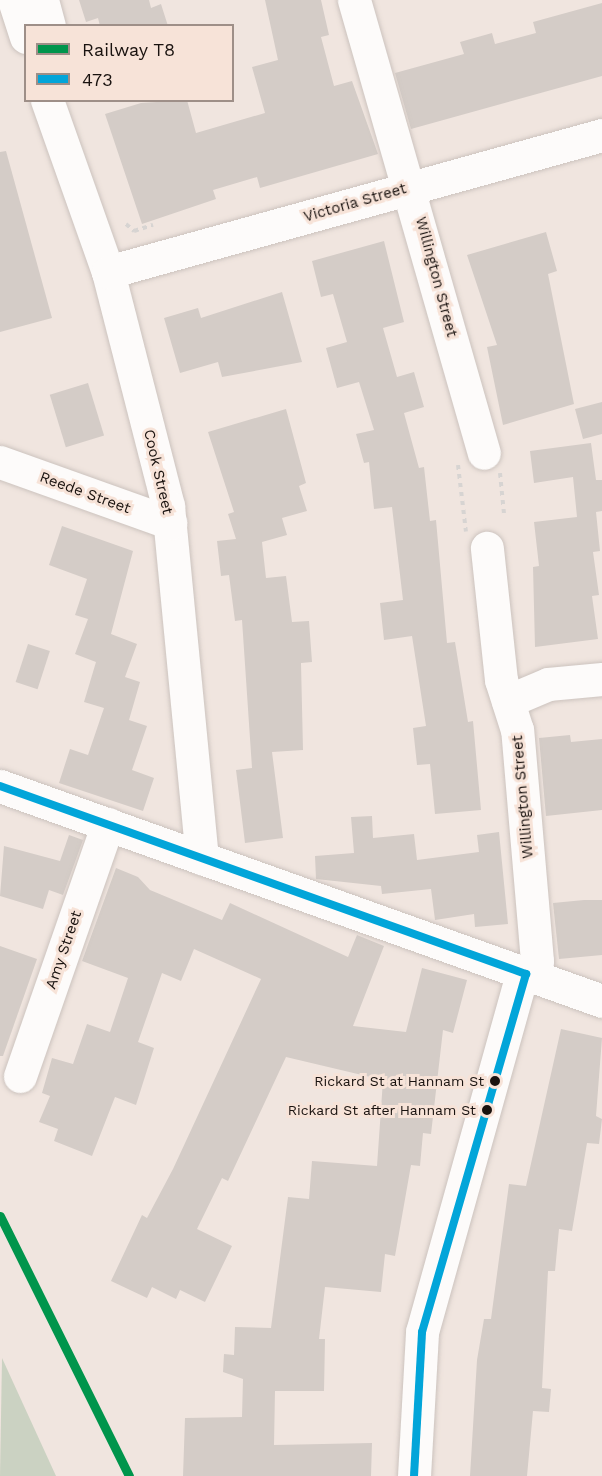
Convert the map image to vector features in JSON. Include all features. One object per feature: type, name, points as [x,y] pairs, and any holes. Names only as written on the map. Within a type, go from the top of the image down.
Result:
[{"type":"street","name":"Willington Street","points":[[354,0],[406,188],[420,214],[480,457]]},
{"type":"street","points":[[18,3],[46,24]]},
{"type":"street","points":[[18,3],[24,28]]},
{"type":"street","name":"Cook Street","points":[[48,102],[88,208],[108,272],[170,524],[202,858]]},
{"type":"street","points":[[71,102],[89,166],[88,208]]},
{"type":"street","name":"Victoria Street","points":[[108,272],[602,135]]},
{"type":"street","name":"Reede Street","points":[[0,462],[170,524]]},
{"type":"street","name":"Willington Street","points":[[414,1476],[422,1332],[526,974],[537,961],[517,730],[508,701],[487,548]]},
{"type":"street","points":[[508,701],[548,684],[602,679]]},
{"type":"street","points":[[0,786],[602,1001]]},
{"type":"street","name":"Amy Street","points":[[20,1076],[108,824]]},
{"type":"path","points":[[126,224],[134,231],[153,225]]},
{"type":"path","points":[[480,457],[504,514]]},
{"type":"path","points":[[464,515],[480,457]]},
{"type":"green space","points":[[2,1358],[56,1476],[0,1476]]},
{"type":"building","points":[[79,0],[149,0],[151,8],[161,4],[167,24],[100,24],[98,18],[86,22]]},
{"type":"building","points":[[265,0],[321,0],[329,35],[321,37],[334,86],[352,81],[378,154],[260,188],[257,177],[213,190],[216,199],[142,224],[105,114],[141,103],[188,102],[196,133],[265,113],[252,67],[278,60]]},
{"type":"building","points":[[602,3],[602,76],[411,129],[395,73],[464,54],[460,42],[492,33],[495,44],[536,33],[533,22]]},
{"type":"building","points":[[6,151],[52,318],[0,332],[0,152]]},
{"type":"building","points":[[546,232],[557,271],[548,274],[574,404],[503,425],[487,347],[497,345],[467,255]]},
{"type":"building","points":[[384,241],[404,322],[383,328],[397,377],[414,372],[424,407],[404,413],[419,468],[424,467],[430,521],[436,520],[447,643],[455,642],[468,722],[473,721],[481,810],[435,814],[430,764],[417,765],[413,728],[426,726],[412,636],[384,640],[380,603],[403,600],[392,507],[374,509],[369,462],[364,463],[356,434],[374,430],[359,382],[337,388],[326,348],[347,342],[333,294],[321,297],[312,261]]},
{"type":"building","points":[[282,292],[302,362],[222,377],[218,362],[180,373],[164,318],[198,308],[201,318]]},
{"type":"building","points":[[88,383],[104,436],[66,447],[50,395]]},
{"type":"building","points":[[602,402],[602,434],[583,439],[575,409]]},
{"type":"building","points":[[286,409],[306,483],[299,486],[307,511],[282,518],[287,535],[262,542],[266,578],[286,576],[292,622],[309,621],[312,662],[301,663],[303,750],[272,752],[283,838],[245,843],[236,770],[252,768],[242,620],[235,621],[229,575],[221,576],[217,541],[236,539],[228,514],[234,512],[208,432]]},
{"type":"building","points":[[591,443],[596,480],[602,480],[602,511],[596,512],[600,551],[593,552],[599,595],[592,596],[598,639],[535,647],[533,567],[539,566],[534,522],[577,517],[573,477],[534,483],[530,451]]},
{"type":"building","points":[[62,526],[133,551],[111,634],[137,644],[125,677],[140,682],[129,720],[147,726],[132,770],[154,778],[143,811],[59,783],[70,749],[88,755],[104,708],[84,702],[96,662],[75,654],[88,619],[75,615],[87,579],[49,565]]},
{"type":"building","points":[[28,644],[50,651],[38,689],[16,682]]},
{"type":"building","points":[[570,735],[571,742],[602,739],[602,810],[546,816],[539,738]]},
{"type":"building","points":[[372,816],[373,838],[414,834],[417,860],[479,852],[477,835],[499,832],[508,924],[475,927],[474,914],[435,920],[431,889],[382,894],[381,886],[316,879],[315,856],[354,853],[351,817]]},
{"type":"building","points":[[69,835],[83,840],[63,895],[49,890],[43,909],[0,896],[4,846],[60,861]]},
{"type":"building","points":[[116,868],[138,877],[150,890],[222,920],[230,903],[348,957],[357,935],[384,946],[353,1026],[406,1032],[422,968],[467,980],[453,1033],[443,1030],[431,1134],[423,1133],[420,1166],[411,1165],[395,1256],[385,1254],[381,1292],[325,1287],[319,1339],[325,1339],[324,1391],[275,1391],[274,1445],[372,1443],[371,1476],[183,1476],[185,1418],[242,1417],[243,1379],[223,1372],[224,1354],[234,1355],[235,1327],[271,1328],[288,1197],[309,1199],[312,1161],[377,1166],[383,1080],[286,1057],[228,1181],[222,1178],[197,1229],[232,1246],[205,1302],[180,1290],[176,1299],[152,1287],[147,1298],[111,1281],[142,1215],[147,1218],[173,1169],[261,979],[194,949],[181,981],[162,973],[138,1042],[154,1048],[136,1105],[115,1097],[92,1156],[54,1141],[58,1129],[39,1122],[50,1096],[42,1093],[52,1058],[73,1064],[87,1024],[110,1032],[128,978],[82,961]]},
{"type":"building","points":[[602,900],[602,955],[559,959],[553,903]]},
{"type":"building","points":[[0,946],[37,959],[3,1056],[0,1056]]},
{"type":"building","points":[[561,1029],[602,1038],[596,1116],[602,1119],[599,1144],[587,1143],[572,1231],[559,1229],[555,1271],[548,1271],[542,1388],[551,1389],[549,1412],[533,1411],[527,1476],[470,1476],[477,1360],[484,1319],[491,1319],[509,1184],[526,1186]]},
{"type":"rail line","name":"T8","points":[[0,1216],[129,1476]]},
{"type":"transit line","name":"473","points":[[0,786],[526,974]]},
{"type":"transit line","name":"473","points":[[414,1476],[422,1332],[526,974]]},
{"type":"place","name":"Rickard St at Hannam St","points":[[495,1081]]},
{"type":"place","name":"Rickard St after Hannam St","points":[[487,1110]]}]
